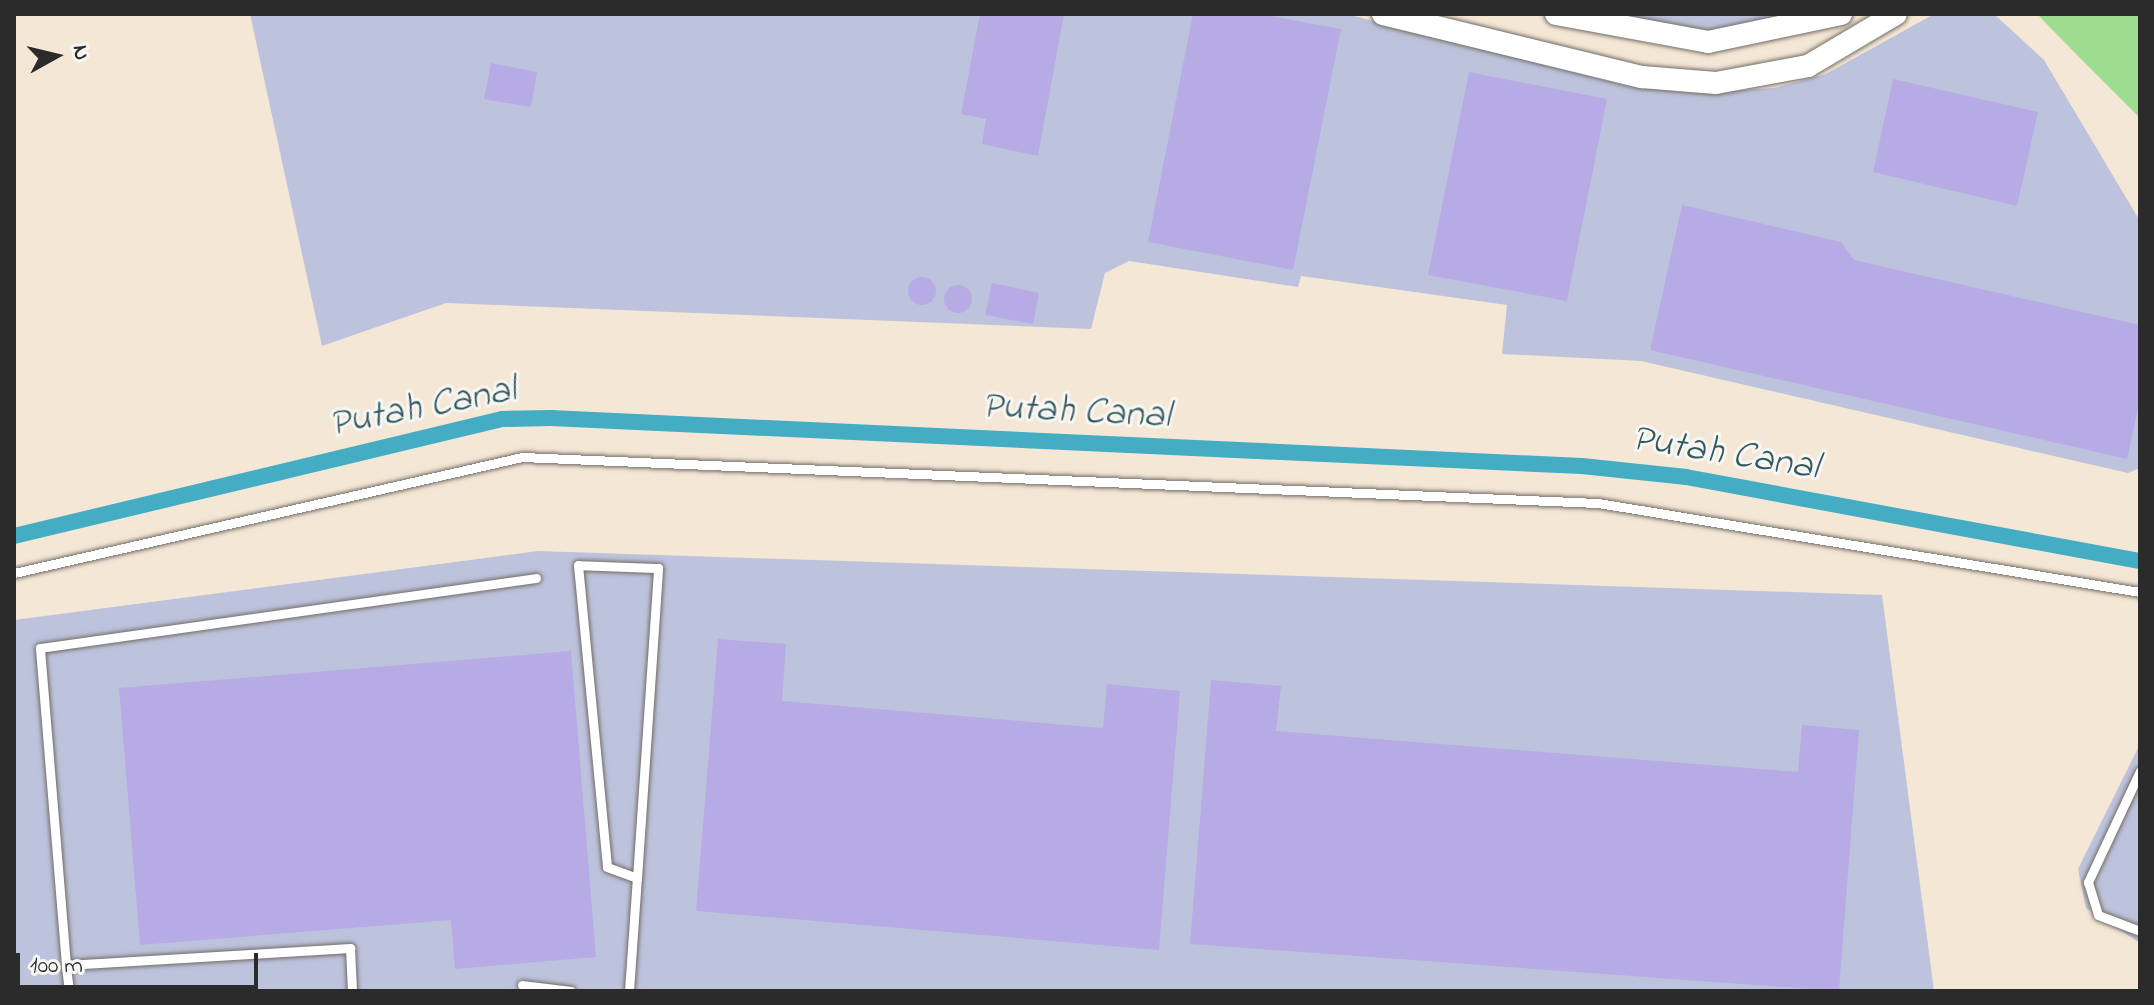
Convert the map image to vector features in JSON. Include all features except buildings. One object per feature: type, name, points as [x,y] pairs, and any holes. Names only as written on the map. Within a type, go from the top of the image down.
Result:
[{"type":"street","points":[[1383,14],[1642,77],[1716,83],[1808,66],[1896,14]]},
{"type":"street","points":[[1556,14],[1708,42],[1841,14]]},
{"type":"lane","points":[[14,573],[522,457],[1598,503],[2140,592]]},
{"type":"lane","points":[[629,991],[637,878],[658,568],[578,565],[607,867],[637,878]]},
{"type":"lane","points":[[69,991],[40,648],[536,578]]},
{"type":"lane","points":[[2140,771],[2088,882],[2098,915],[2140,931]]},
{"type":"lane","points":[[66,965],[350,948],[352,991]]},
{"type":"lane","points":[[522,985],[571,991]]},
{"type":"shaded area","points":[[250,14],[1346,14],[1631,87],[1691,93],[1774,88],[1826,74],[1934,14],[1994,14],[2044,60],[2140,221],[2140,468],[2128,473],[1641,361],[1502,354],[1507,305],[1301,276],[1298,287],[1129,261],[1105,273],[1091,329],[446,303],[322,346]]},
{"type":"shaded area","points":[[1583,14],[1805,14],[1722,35]]},
{"type":"shaded area","points":[[538,551],[1882,595],[1934,991],[14,991],[14,620]]},
{"type":"shaded area","points":[[2140,744],[2140,943],[2086,908],[2078,869]]},
{"type":"green space","points":[[2037,14],[2140,14],[2140,118],[2078,56]]},
{"type":"waterway","name":"Putah Canal","points":[[14,536],[502,419],[551,418],[1582,466],[1686,477],[2140,561]]}]
